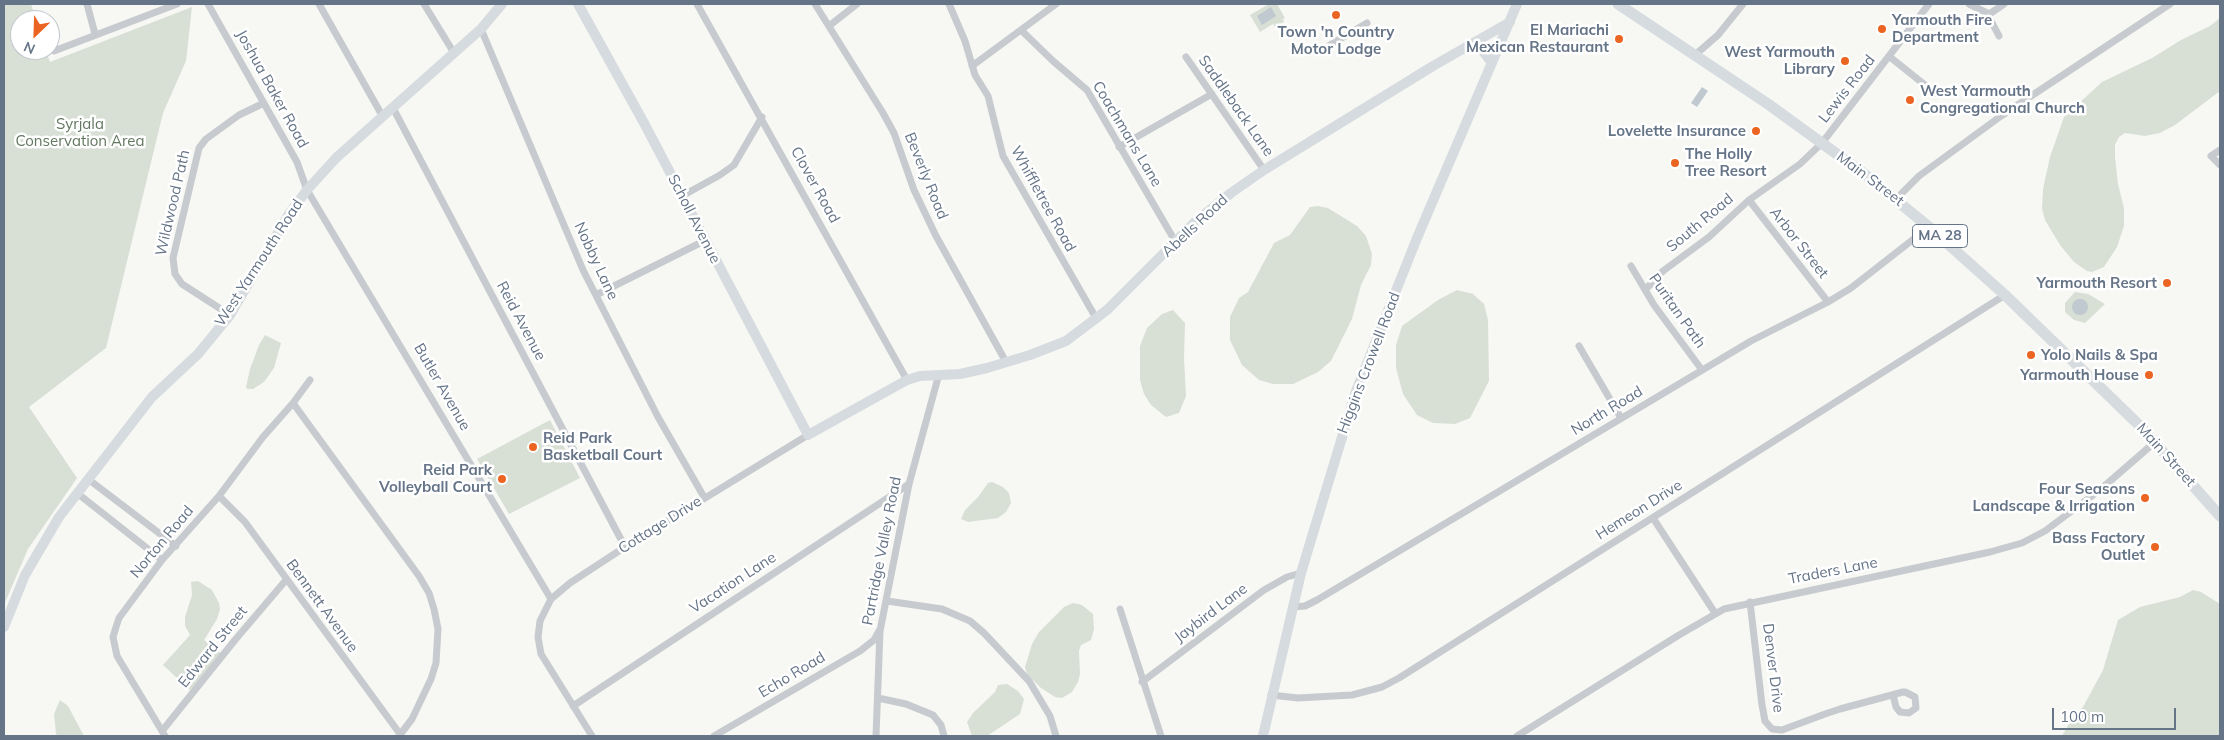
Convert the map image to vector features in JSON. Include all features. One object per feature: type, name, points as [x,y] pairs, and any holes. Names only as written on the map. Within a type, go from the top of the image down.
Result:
[{"type":"main road","name":"West Yarmouth Road","points":[[4,627],[34,556],[77,493],[152,397],[198,354],[230,315],[285,222],[307,190],[336,158],[481,28],[502,4]]},
{"type":"main road","name":"Scholl Avenue","points":[[578,4],[596,33],[808,435]]},
{"type":"main road","name":"Higgins Crowell Road","points":[[1263,736],[1271,695],[1301,573],[1334,458],[1370,352],[1517,4]]},
{"type":"main road","name":"Main Street","points":[[1618,4],[1822,143],[1929,226],[2005,295],[2155,442],[2220,516]]},
{"type":"main road","name":"Abells Road","points":[[907,380],[939,374],[960,374],[1006,362],[1066,341],[1139,281],[1176,241],[1206,213],[1264,170],[1510,22]]},
{"type":"main road","points":[[1476,42],[1492,63]]},
{"type":"main road","name":"Cottage Drive","points":[[808,435],[907,380]]},
{"type":"street","points":[[87,4],[95,34]]},
{"type":"street","points":[[60,49],[177,4]]},
{"type":"street","name":"Joshua Baker Road","points":[[208,4],[298,162],[307,190]]},
{"type":"street","points":[[319,4],[383,117]]},
{"type":"street","points":[[424,4],[454,53]]},
{"type":"street","name":"Clover Road","points":[[697,4],[762,117],[907,380]]},
{"type":"street","name":"Beverly Road","points":[[815,4],[894,133],[914,190],[936,236],[1006,362]]},
{"type":"street","points":[[829,26],[857,4]]},
{"type":"street","name":"Whiffletree Road","points":[[948,4],[964,41],[972,66],[993,112],[996,135],[1003,156],[1096,318]]},
{"type":"street","points":[[972,66],[980,58],[1022,31],[1056,4]]},
{"type":"street","points":[[1695,55],[1718,35],[1743,4]]},
{"type":"street","name":"Lewis Road","points":[[1822,143],[1929,4]]},
{"type":"street","points":[[1969,4],[1987,13],[1999,36]]},
{"type":"street","points":[[1987,13],[2004,4]]},
{"type":"street","points":[[1896,199],[1919,176],[2001,116],[2170,4]]},
{"type":"street","points":[[1330,45],[1367,23]]},
{"type":"street","name":"Nobby Lane","points":[[481,28],[550,194],[596,295],[658,417],[704,497]]},
{"type":"street","name":"Coachmans Lane","points":[[1022,31],[1087,90],[1119,148],[1176,241]]},
{"type":"street","name":"Saddleback Lane","points":[[1186,57],[1264,170]]},
{"type":"street","points":[[1890,57],[1935,93]]},
{"type":"street","points":[[1119,148],[1212,94]]},
{"type":"street","name":"Wildwood Path","points":[[230,315],[182,284],[175,274],[173,258],[199,148],[206,140],[239,116],[264,104]]},
{"type":"street","name":"Reid Avenue","points":[[393,108],[625,547]]},
{"type":"street","points":[[682,196],[734,165],[762,117]]},
{"type":"street","name":"South Road","points":[[1645,290],[1653,280],[1709,237],[1749,200],[1800,164],[1822,143]]},
{"type":"street","points":[[2220,150],[2211,156],[2220,165]]},
{"type":"street","name":"Butler Avenue","points":[[307,190],[551,598]]},
{"type":"street","name":"Arbor Street","points":[[1749,200],[1828,302]]},
{"type":"street","name":"North Road","points":[[1292,607],[1305,606],[1317,600],[1702,370],[1772,330],[1828,302],[1851,288],[1929,226]]},
{"type":"street","points":[[596,295],[704,241]]},
{"type":"street","name":"Puritan Path","points":[[1631,266],[1645,290],[1702,370]]},
{"type":"street","name":"Hemeon Drive","points":[[1271,695],[1332,698],[1352,696],[1382,687],[1653,518],[1908,354],[2005,295]]},
{"type":"street","points":[[1579,346],[1621,418]]},
{"type":"street","name":"Partridge Valley Road","points":[[876,736],[880,631],[887,600],[893,555],[909,484],[939,374]]},
{"type":"street","name":"Norton Road","points":[[163,734],[117,656],[113,637],[119,618],[162,560],[219,496],[263,437],[293,403],[310,380]]},
{"type":"street","points":[[293,403],[429,593],[438,629],[436,663],[412,719],[400,735]]},
{"type":"street","name":"Cottage Drive","points":[[592,736],[546,664],[539,648],[540,621],[551,598],[570,583],[625,547],[808,435]]},
{"type":"street","name":"Traders Lane","points":[[1517,736],[1714,613],[1750,602],[1990,552],[2022,542],[2045,531],[2101,489],[2155,442]]},
{"type":"street","points":[[88,479],[176,546]]},
{"type":"street","name":"Vacation Lane","points":[[573,706],[909,484]]},
{"type":"street","points":[[77,493],[162,560]]},
{"type":"street","name":"Bennett Avenue","points":[[219,496],[245,522],[400,735]]},
{"type":"street","points":[[1653,518],[1714,613]]},
{"type":"street","name":"Jaybird Lane","points":[[1142,682],[1264,590],[1287,577],[1301,573]]},
{"type":"street","name":"Edward Street","points":[[163,734],[235,640],[286,580]]},
{"type":"street","points":[[887,600],[942,609],[970,621],[984,633],[1029,681],[1050,716],[1055,736]]},
{"type":"street","name":"Denver Drive","points":[[1750,602],[1762,704],[1765,720],[1772,729],[1782,730],[1825,714],[1893,695]]},
{"type":"street","points":[[1120,608],[1142,682],[1161,736]]},
{"type":"street","name":"Echo Road","points":[[714,736],[860,651],[874,640],[880,631]]},
{"type":"street","points":[[878,698],[906,704],[933,715],[941,725],[944,736]]},
{"type":"green space","name":"Syrjala Conservation Area","points":[[4,4],[31,4],[33,10],[10,10],[10,60],[49,60],[50,62],[60,60],[60,58],[192,7],[186,61],[163,113],[106,348],[29,407],[77,478],[28,549],[4,605]]},
{"type":"green space","points":[[1269,4],[1277,4],[1285,18],[1283,19],[1284,22],[1275,27],[1273,24],[1260,32],[1250,15]]},
{"type":"green space","points":[[2220,18],[2220,91],[2175,125],[2160,133],[2145,136],[2125,133],[2119,137],[2115,145],[2115,157],[2118,184],[2124,208],[2124,226],[2117,247],[2104,267],[2092,272],[2087,271],[2074,262],[2060,245],[2045,220],[2042,209],[2043,189],[2050,157],[2064,117],[2102,82],[2152,58],[2181,40],[2210,26]]},
{"type":"green space","points":[[1310,207],[1328,208],[1357,226],[1366,236],[1372,254],[1371,265],[1361,285],[1352,319],[1331,361],[1318,372],[1293,384],[1273,384],[1259,380],[1242,365],[1230,340],[1230,317],[1239,298],[1248,292],[1274,243],[1290,235]]},
{"type":"green space","points":[[1457,290],[1473,294],[1484,304],[1488,320],[1489,381],[1470,418],[1455,424],[1433,423],[1417,415],[1403,394],[1396,368],[1396,345],[1402,326],[1438,300]]},
{"type":"green space","points":[[2075,292],[2088,294],[2105,304],[2085,323],[2074,320],[2065,312],[2065,303]]},
{"type":"green space","points":[[1173,310],[1185,323],[1186,396],[1179,413],[1166,417],[1151,405],[1144,394],[1140,380],[1140,346],[1147,328],[1162,314]]},
{"type":"green space","points":[[265,335],[281,343],[274,368],[264,382],[253,389],[247,389],[250,369]]},
{"type":"green space","points":[[550,420],[580,478],[509,514],[477,459]]},
{"type":"green space","points":[[992,482],[1003,487],[1009,493],[1011,503],[1006,512],[998,518],[968,522],[961,519],[965,510],[988,483]]},
{"type":"green space","points":[[198,581],[212,590],[220,609],[217,619],[204,640],[223,655],[190,690],[163,665],[190,635],[185,626],[185,617],[192,595],[191,582]]},
{"type":"green space","points":[[2193,590],[2201,592],[2220,604],[2220,736],[2062,736],[2070,722],[2083,707],[2103,670],[2118,620],[2140,607],[2180,597]]},
{"type":"green space","points":[[1073,603],[1082,605],[1093,614],[1094,629],[1091,640],[1081,645],[1079,651],[1080,674],[1078,682],[1072,692],[1062,698],[1055,697],[1041,688],[1027,674],[1025,667],[1032,644],[1039,632],[1064,607]]},
{"type":"green space","points":[[1007,684],[1018,691],[1024,699],[1020,714],[987,736],[972,736],[967,722],[973,713],[995,692],[998,685]]},
{"type":"green space","points":[[60,700],[68,706],[84,736],[58,736],[56,734],[54,714]]},
{"type":"shaded area","points":[[1271,7],[1276,16],[1262,25],[1257,16]]},
{"type":"shaded area","points":[[1702,87],[1708,91],[1697,107],[1691,103]]},
{"type":"shaded area","points":[[2077,299],[2083,299],[2088,304],[2086,313],[2077,315],[2072,310],[2072,304]]},
{"type":"place","name":"Town 'n Country Motor Lodge","points":[[1336,15]]},
{"type":"place","name":"Yarmouth Fire Department","points":[[1882,29]]},
{"type":"place","name":"El Mariachi Mexican Restaurant","points":[[1619,39]]},
{"type":"place","name":"West Yarmouth Library","points":[[1845,61]]},
{"type":"place","name":"West Yarmouth Congregational Church","points":[[1910,100]]},
{"type":"place","name":"Lovelette Insurance","points":[[1756,131]]},
{"type":"place","name":"The Holly Tree Resort","points":[[1675,163]]},
{"type":"place","name":"Yarmouth Resort","points":[[2167,283]]},
{"type":"place","name":"Yolo Nails & Spa","points":[[2031,355]]},
{"type":"place","name":"Yarmouth House","points":[[2149,375]]},
{"type":"place","name":"Reid Park Basketball Court","points":[[533,447]]},
{"type":"place","name":"Reid Park Volleyball Court","points":[[502,479]]},
{"type":"place","name":"Four Seasons Landscape & Irrigation","points":[[2145,498]]},
{"type":"place","name":"Bass Factory Outlet","points":[[2155,547]]}]
